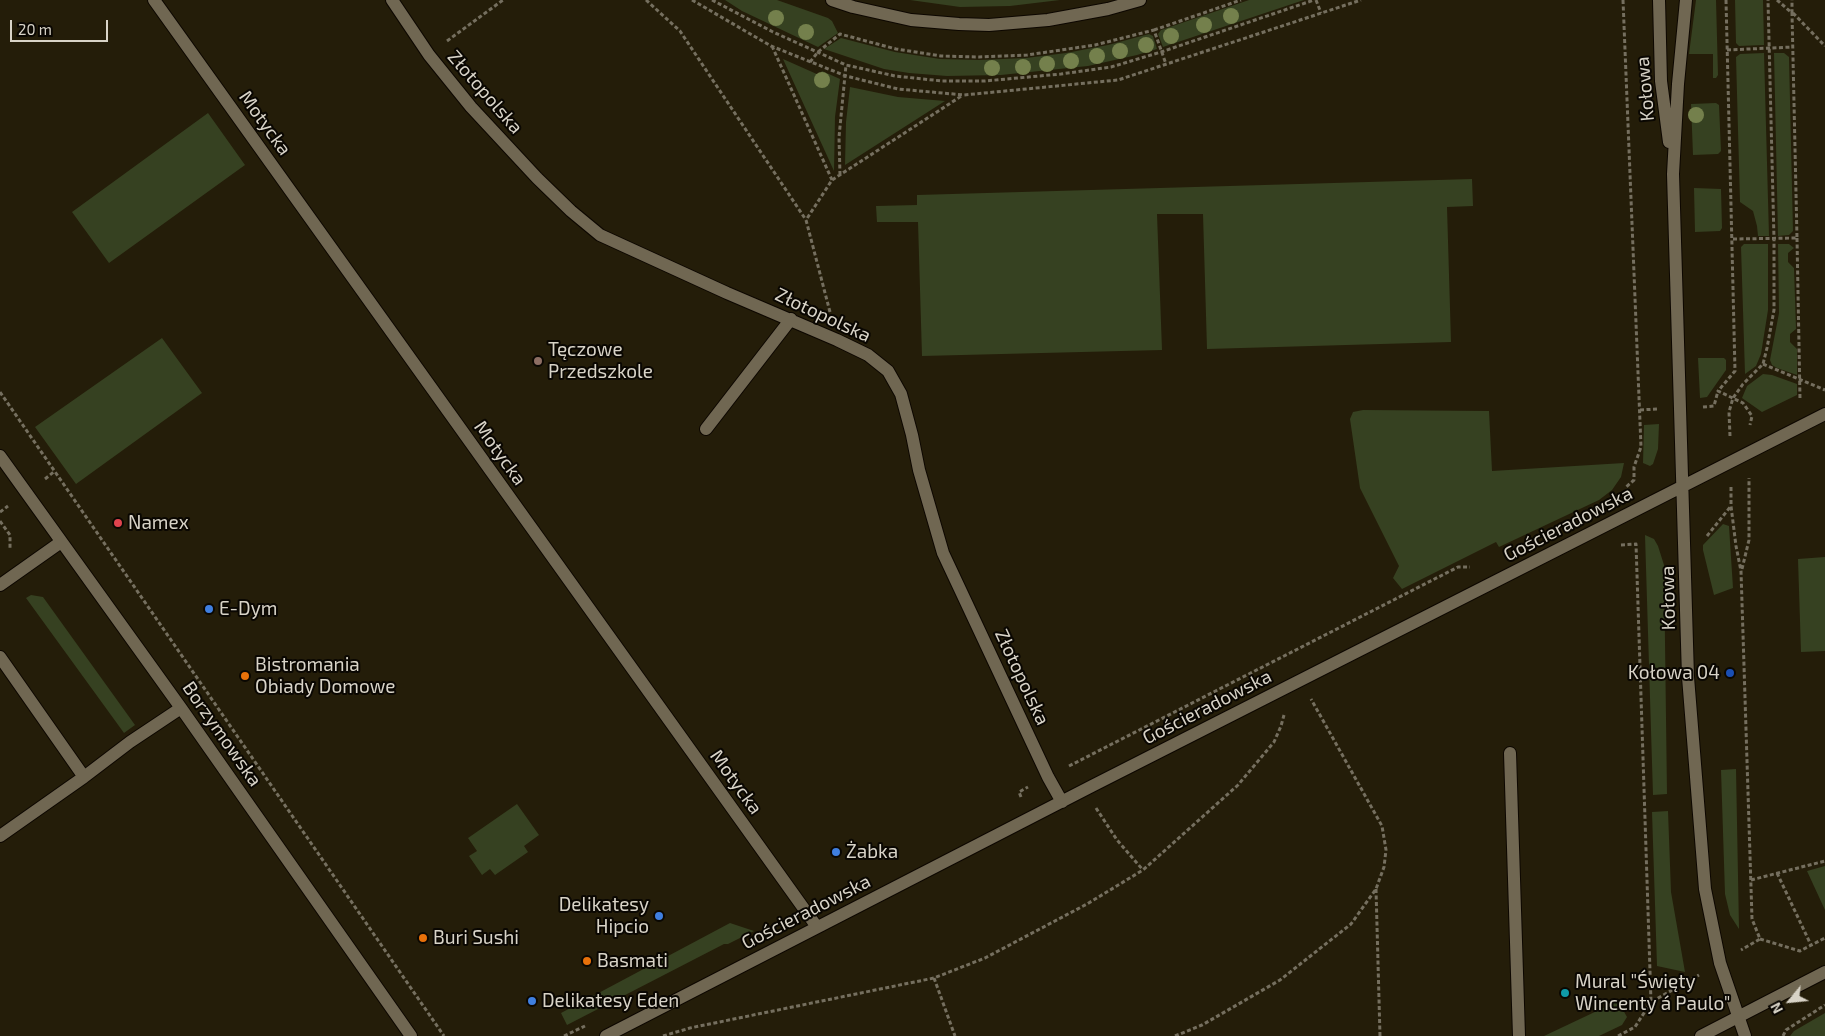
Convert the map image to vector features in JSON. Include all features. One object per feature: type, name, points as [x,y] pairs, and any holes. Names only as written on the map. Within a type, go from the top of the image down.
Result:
[{"type":"street","name":"Motycka","points":[[154,0],[817,927]]},
{"type":"street","name":"Złotopolska","points":[[392,0],[428,55],[471,107],[508,148],[571,211],[600,235],[837,340],[868,355],[888,372],[901,394],[919,470],[944,553],[1048,777],[1062,802]]},
{"type":"street","points":[[832,0],[853,7],[911,20],[989,25],[1064,17],[1108,9],[1140,0]]},
{"type":"street","name":"Kołowa","points":[[1659,0],[1661,82],[1673,174]]},
{"type":"street","name":"Kołowa","points":[[1686,0],[1678,84],[1673,174],[1682,486],[1686,554],[1688,677],[1705,888],[1720,963],[1745,1036]]},
{"type":"street","points":[[706,429],[791,320]]},
{"type":"street","name":"Gościeradowska","points":[[606,1036],[1092,786],[1731,460],[1825,414]]},
{"type":"street","name":"Borzymowska","points":[[0,456],[181,708],[412,1036]]},
{"type":"street","points":[[0,585],[61,542]]},
{"type":"street","points":[[0,656],[84,777]]},
{"type":"street","points":[[0,836],[130,742],[181,708]]},
{"type":"street","points":[[1510,753],[1519,1036]]},
{"type":"street","points":[[1701,1036],[1825,972]]},
{"type":"path","points":[[428,55],[502,0]]},
{"type":"path","points":[[646,0],[680,31],[806,220],[837,340]]},
{"type":"path","points":[[692,0],[771,46],[846,76],[898,89],[964,95],[1118,80],[1361,0]]},
{"type":"path","points":[[712,0],[773,32],[846,65],[895,76],[942,81],[985,81],[1062,74],[1111,67],[1315,0],[1321,13]]},
{"type":"path","points":[[1154,30],[1241,0]]},
{"type":"path","points":[[1623,0],[1641,446],[1634,467],[1634,480]]},
{"type":"path","points":[[1726,0],[1735,371],[1718,391],[1743,403],[1752,416],[1758,418]]},
{"type":"path","points":[[1760,939],[1752,919],[1741,570],[1736,546],[1732,506],[1729,412],[1733,398],[1743,384],[1763,364],[1774,310],[1768,0]]},
{"type":"path","points":[[1777,0],[1825,46]]},
{"type":"path","points":[[1792,0],[1801,380],[1801,399],[1794,403]]},
{"type":"path","points":[[771,46],[832,180]]},
{"type":"path","points":[[1727,50],[1793,47]]},
{"type":"path","points":[[840,175],[839,138],[846,65]]},
{"type":"path","points":[[806,220],[832,180],[964,95]]},
{"type":"path","points":[[1733,239],[1797,238]]},
{"type":"path","points":[[1763,364],[1825,390]]},
{"type":"path","points":[[0,392],[444,1036]]},
{"type":"path","points":[[1741,570],[1749,540],[1748,430],[1752,416]]},
{"type":"path","points":[[1686,554],[1706,537],[1732,506]]},
{"type":"path","points":[[0,521],[10,535],[11,544],[9,552]]},
{"type":"path","points":[[1636,544],[1650,1002]]},
{"type":"path","points":[[1175,1036],[1202,1025],[1280,980],[1351,924],[1376,889],[1384,867],[1386,850],[1382,826],[1301,681]]},
{"type":"path","points":[[663,1036],[700,1026],[934,978],[985,958],[1087,904],[1143,870],[1238,785],[1274,742],[1281,726],[1284,712]]},
{"type":"path","points":[[1096,808],[1117,840],[1143,870]]},
{"type":"path","points":[[1751,880],[1825,860]]},
{"type":"path","points":[[1777,873],[1811,945]]},
{"type":"path","points":[[1376,889],[1380,1036]]},
{"type":"path","points":[[1618,1036],[1635,1027],[1650,1002],[1760,939],[1800,951],[1825,938]]},
{"type":"path","points":[[934,978],[955,1036]]},
{"type":"path","points":[[1783,1036],[1786,1030],[1825,1005]]},
{"type":"green space","points":[[725,0],[777,0],[828,18],[832,21],[838,33],[818,47],[742,11]]},
{"type":"green space","points":[[910,0],[1060,0],[1010,6],[960,7]]},
{"type":"green space","points":[[1249,0],[1304,0],[1163,47],[1158,34],[1161,30]]},
{"type":"green space","points":[[1696,0],[1716,0],[1718,75],[1716,78],[1713,78],[1713,54],[1689,54]]},
{"type":"green space","points":[[1735,0],[1763,0],[1764,45],[1739,46],[1736,43]]},
{"type":"green space","points":[[1149,34],[1153,36],[1157,49],[1137,55],[1088,66],[1001,75],[947,76],[909,73],[884,69],[824,49],[841,38],[895,52],[940,59],[1026,58],[1108,45]]},
{"type":"green space","points":[[1764,53],[1769,236],[1758,236],[1753,211],[1740,202],[1736,57],[1740,54]]},
{"type":"green space","points":[[1774,53],[1784,53],[1789,57],[1793,231],[1789,235],[1778,236]]},
{"type":"green space","points":[[783,59],[819,75],[822,71],[840,79],[835,117],[834,171]]},
{"type":"green space","points":[[850,87],[898,97],[945,101],[845,165],[846,122]]},
{"type":"green space","points":[[1716,103],[1719,105],[1721,151],[1718,154],[1693,155],[1691,104]]},
{"type":"green space","points":[[208,113],[245,165],[109,263],[72,212]]},
{"type":"green space","points":[[1472,179],[1473,206],[1447,207],[1451,342],[1207,349],[1203,214],[1157,214],[1162,350],[922,356],[918,222],[877,222],[876,206],[917,205],[917,195]]},
{"type":"green space","points":[[1694,188],[1721,189],[1722,228],[1720,231],[1695,232]]},
{"type":"green space","points":[[1744,244],[1768,244],[1768,310],[1761,354],[1756,366],[1745,374],[1741,247]]},
{"type":"green space","points":[[1778,244],[1789,244],[1794,248],[1788,253],[1788,262],[1794,268],[1796,329],[1790,334],[1790,342],[1797,349],[1797,375],[1777,368],[1772,365],[1770,360],[1779,313]]},
{"type":"green space","points":[[162,338],[202,393],[76,484],[35,427]]},
{"type":"green space","points":[[1698,358],[1724,358],[1726,360],[1726,370],[1707,397],[1700,398]]},
{"type":"green space","points":[[1763,374],[1772,375],[1797,384],[1797,395],[1762,412],[1742,398],[1747,386]]},
{"type":"green space","points":[[1363,410],[1489,411],[1492,471],[1624,463],[1621,477],[1612,490],[1599,500],[1499,547],[1496,542],[1402,589],[1393,578],[1399,566],[1360,488],[1350,419],[1353,412]]},
{"type":"green space","points":[[1659,424],[1658,449],[1653,464],[1650,466],[1643,463],[1644,425]]},
{"type":"green space","points":[[1723,524],[1729,526],[1733,588],[1714,595],[1703,545]]},
{"type":"green space","points":[[1645,535],[1654,539],[1664,565],[1667,794],[1653,795]]},
{"type":"green space","points":[[1825,557],[1825,651],[1801,652],[1798,559]]},
{"type":"green space","points":[[31,595],[43,597],[135,725],[124,733],[26,598]]},
{"type":"green space","points":[[1736,769],[1739,929],[1730,915],[1725,894],[1721,770]]},
{"type":"green space","points":[[517,804],[539,835],[524,846],[528,852],[495,875],[490,869],[482,875],[469,856],[477,851],[468,838]]},
{"type":"green space","points":[[1668,811],[1671,892],[1685,972],[1657,966],[1652,812]]},
{"type":"green space","points":[[1825,866],[1825,910],[1807,871]]},
{"type":"green space","points":[[730,923],[754,931],[728,944],[724,944],[567,1025],[561,1013]]},
{"type":"green space","points":[[1618,1001],[1627,1017],[1622,1025],[1599,1036],[1544,1036]]},
{"type":"green space","points":[[1825,1013],[1825,1036],[1790,1036],[1794,1031]]},
{"type":"place","name":"Tęczowe Przedszkole","points":[[538,361]]},
{"type":"place","name":"Namex","points":[[118,523]]},
{"type":"place","name":"E-Dym","points":[[209,609]]},
{"type":"place","name":"Kołowa 04","points":[[1730,673]]},
{"type":"place","name":"Bistromania Obiady Domowe","points":[[245,676]]},
{"type":"place","name":"Żabka","points":[[836,852]]},
{"type":"place","name":"Delikatesy Hipcio","points":[[659,916]]},
{"type":"place","name":"Buri Sushi","points":[[423,938]]},
{"type":"place","name":"Basmati","points":[[587,961]]},
{"type":"place","name":"Mural \"Święty Wincenty á Paulo\"","points":[[1565,993]]},
{"type":"place","name":"Delikatesy Eden","points":[[532,1001]]}]
